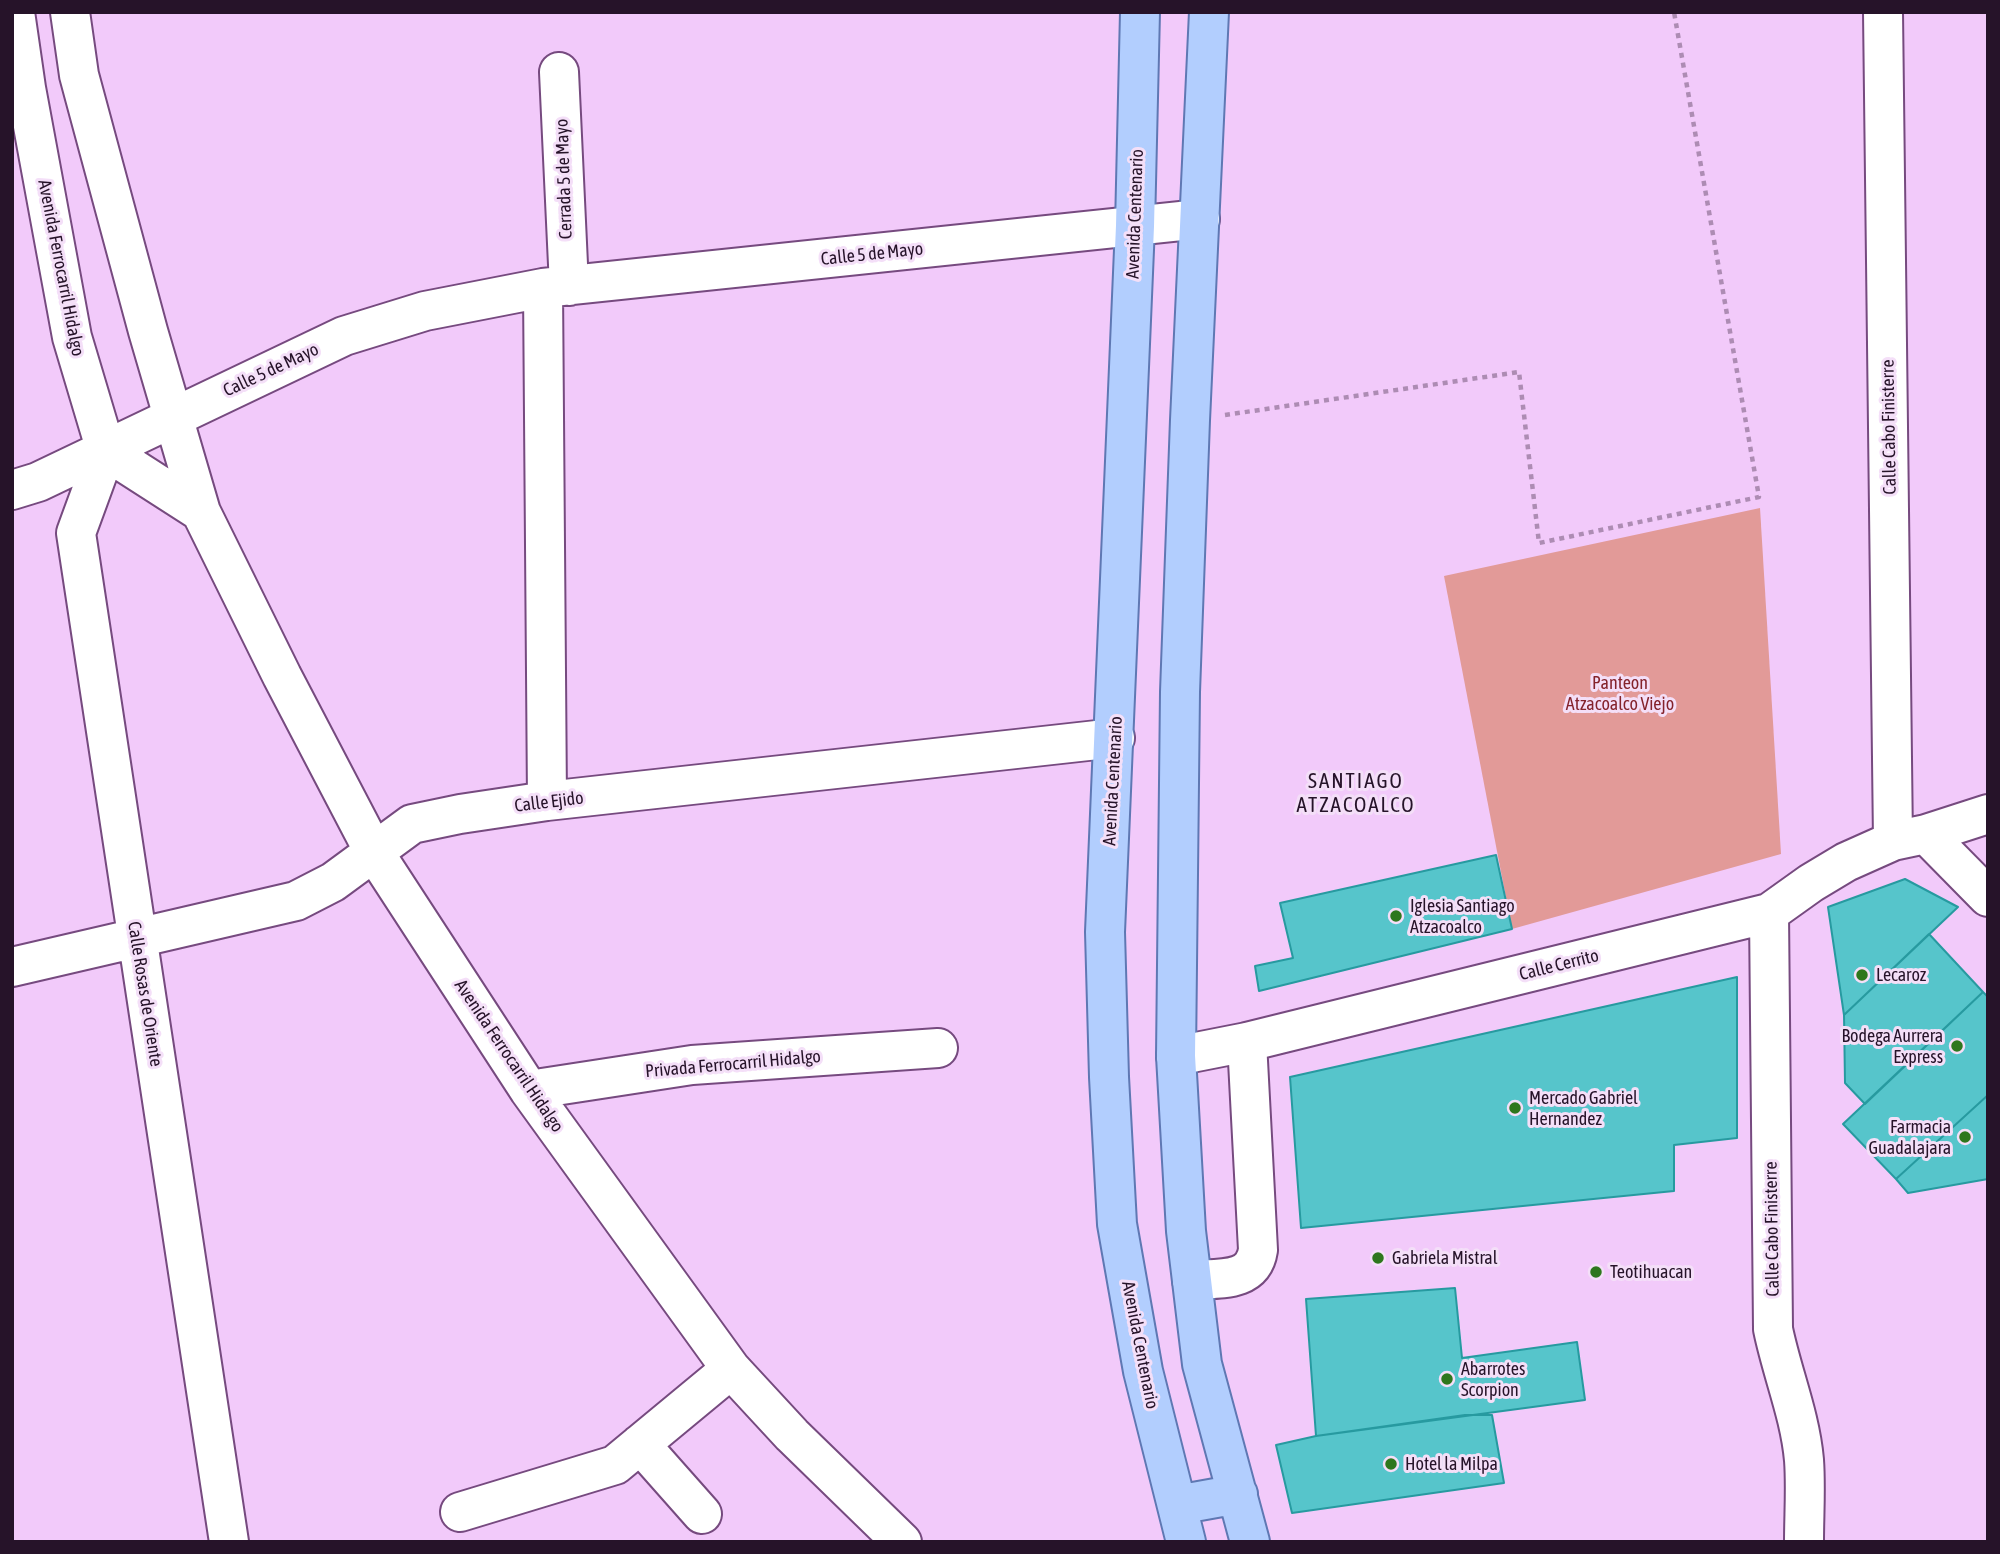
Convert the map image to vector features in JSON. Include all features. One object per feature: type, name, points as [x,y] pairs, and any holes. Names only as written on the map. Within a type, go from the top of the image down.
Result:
[{"type":"main road","name":"Avenida Centenario","points":[[1140,12],[1135,226],[1105,932],[1108,1077],[1117,1224],[1143,1371],[1186,1542]]},
{"type":"main road","points":[[1209,12],[1180,692],[1176,1056],[1186,1231],[1202,1364],[1251,1542]]},
{"type":"main road","points":[[1177,1505],[1238,1494]]},
{"type":"street","name":"Avenida Ferrocarril Hidalgo","points":[[15,12],[26,88],[72,337],[106,450]]},
{"type":"street","name":"Avenida Ferrocarril Hidalgo","points":[[70,12],[79,75],[148,331],[201,512],[282,676],[374,852],[529,1090],[731,1369],[792,1435],[902,1542]]},
{"type":"street","name":"Calle Cabo Finisterre","points":[[1883,12],[1909,838]]},
{"type":"street","name":"Cerrada 5 de Mayo","points":[[556,287],[559,72]]},
{"type":"street","name":"Calle 5 de Mayo","points":[[12,489],[38,482],[344,336],[425,311],[556,287],[1200,219]]},
{"type":"street","points":[[547,801],[556,287]]},
{"type":"street","points":[[106,450],[201,512]]},
{"type":"street","name":"Calle Rosas de Oriente","points":[[106,450],[76,533],[229,1542]]},
{"type":"street","name":"Calle Ejido","points":[[12,967],[296,901],[333,882],[412,824],[547,801],[1115,738]]},
{"type":"street","name":"Calle Cerrito","points":[[1176,1056],[1247,1042],[1769,913],[1846,862],[1909,838],[1988,814]]},
{"type":"street","points":[[1909,838],[1988,897]]},
{"type":"street","name":"Calle Cabo Finisterre","points":[[1769,913],[1773,1329],[1794,1404],[1804,1460],[1804,1542]]},
{"type":"street","points":[[1192,1280],[1244,1274],[1256,1259],[1258,1250],[1247,1042]]},
{"type":"street","name":"Privada Ferrocarril Hidalgo","points":[[529,1090],[692,1065],[939,1048]]},
{"type":"street","points":[[460,1512],[615,1465],[731,1369]]},
{"type":"street","points":[[640,1444],[702,1514]]},
{"type":"path","points":[[1190,421],[1519,372],[1539,543],[1759,497],[1674,12]]},
{"type":"green space","name":"Panteon Atzacoalco Viejo","points":[[1760,508],[1781,854],[1512,929],[1444,576]]},
{"type":"building","name":"Iglesia Santiago Atzacoalco","points":[[1496,855],[1512,929],[1259,991],[1255,966],[1293,958],[1280,903]]},
{"type":"building","name":"Lecaroz","points":[[1905,879],[1958,907],[1844,1015],[1828,907]]},
{"type":"building","points":[[1929,934],[1983,992],[1865,1104],[1845,1083],[1844,1015]]},
{"type":"building","name":"Mercado Gabriel Hernandez","points":[[1737,977],[1737,1138],[1674,1145],[1674,1191],[1301,1228],[1290,1077]]},
{"type":"building","name":"Bodega Aurrera Express","points":[[1983,992],[1988,997],[1988,1095],[1896,1179],[1843,1124]]},
{"type":"building","name":"Farmacia Guadalajara","points":[[1988,1095],[1988,1179],[1908,1193],[1896,1179]]},
{"type":"building","name":"Abarrotes Scorpion","points":[[1455,1288],[1462,1358],[1577,1342],[1585,1400],[1316,1436],[1306,1299]]},
{"type":"building","name":"Hotel la Milpa","points":[[1465,1415],[1492,1415],[1504,1483],[1292,1513],[1276,1445],[1316,1436]]},
{"type":"place","name":"Iglesia Santiago Atzacoalco","points":[[1396,916]]},
{"type":"place","name":"Lecaroz","points":[[1862,975]]},
{"type":"place","name":"Bodega Aurrera Express","points":[[1957,1046]]},
{"type":"place","name":"Mercado Gabriel Hernandez","points":[[1515,1108]]},
{"type":"place","name":"Farmacia Guadalajara","points":[[1965,1137]]},
{"type":"place","name":"Gabriela Mistral","points":[[1378,1258]]},
{"type":"place","name":"Teotihuacan","points":[[1596,1272]]},
{"type":"place","name":"Abarrotes Scorpion","points":[[1447,1379]]},
{"type":"place","name":"Hotel la Milpa","points":[[1391,1464]]},
{"type":"district","name":"SANTIAGO ATZACOALCO","points":[[1356,793]]}]
